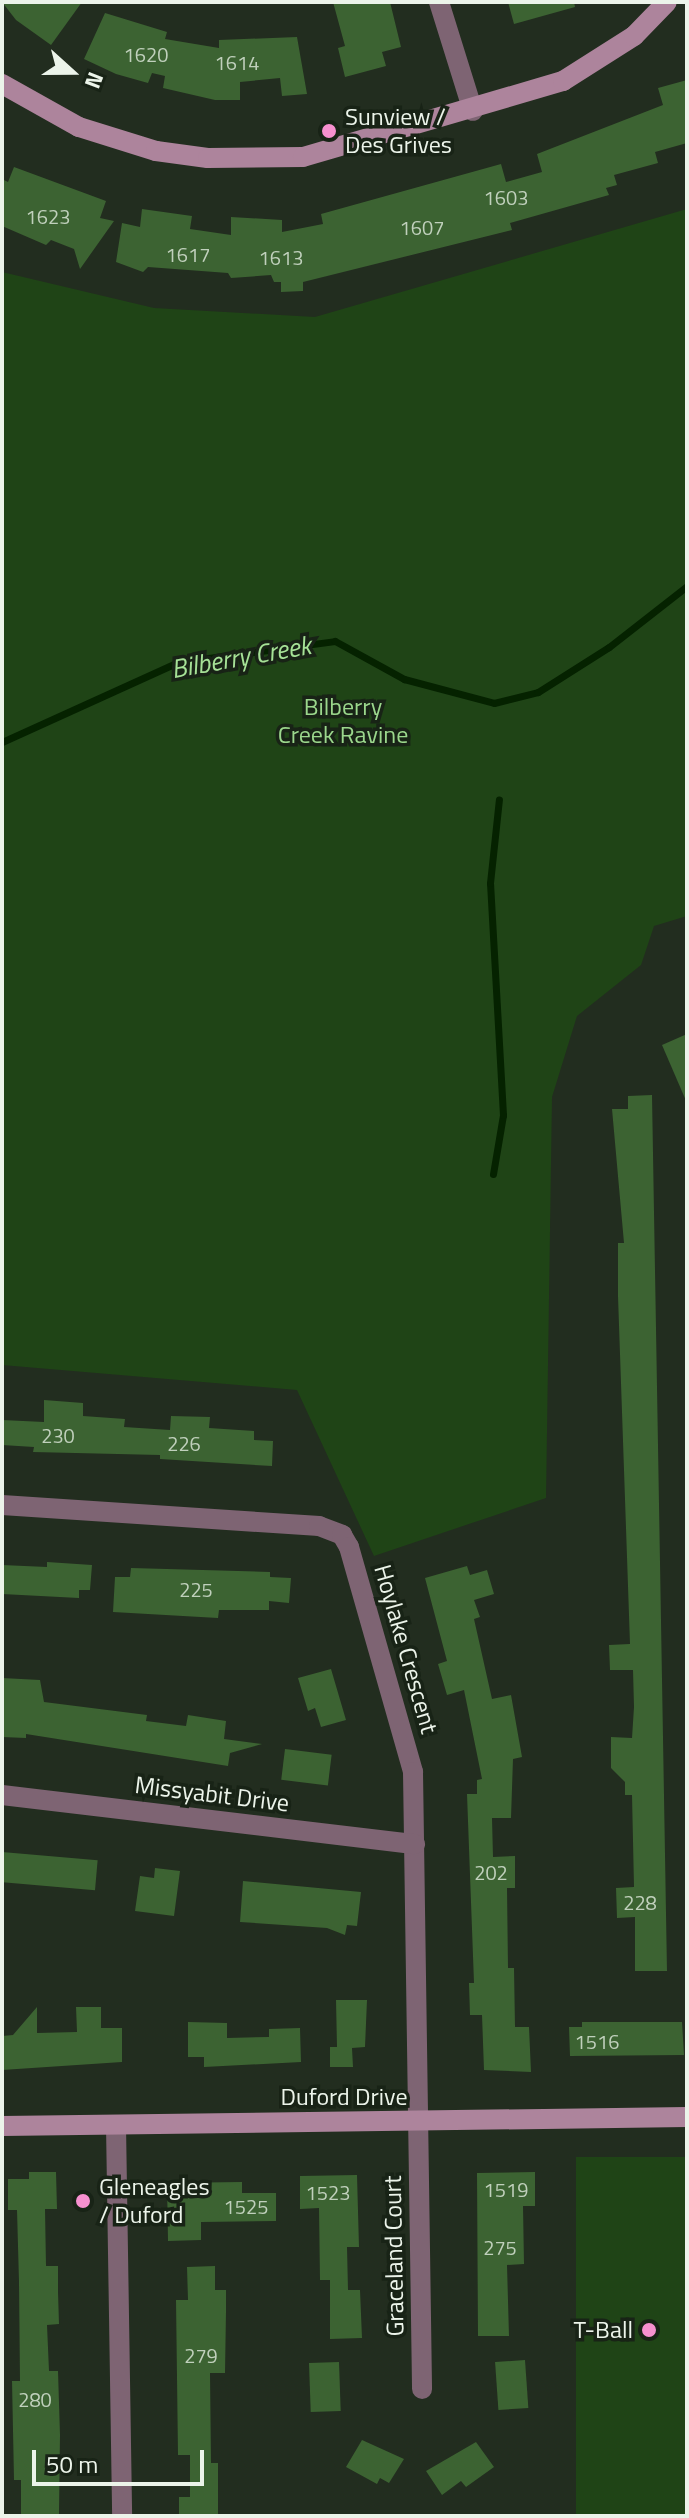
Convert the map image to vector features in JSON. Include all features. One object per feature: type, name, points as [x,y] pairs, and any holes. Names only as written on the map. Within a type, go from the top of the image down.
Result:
[{"type":"street","points":[[439,2],[473,111]]},
{"type":"street","points":[[2,84],[79,127],[156,151],[208,158],[303,157],[533,93],[591,66],[634,36],[667,2]]},
{"type":"street","name":"Hoylake Crescent","points":[[2,1505],[319,1526],[342,1535],[357,1570],[413,1772],[417,2122]]},
{"type":"street","name":"Missyabit Drive","points":[[2,1795],[415,1844]]},
{"type":"street","name":"Duford Drive","points":[[2,2126],[687,2117]]},
{"type":"street","name":"Graceland Court","points":[[417,2122],[422,2389]]},
{"type":"street","points":[[116,2125],[122,2516]]},
{"type":"green space","name":"Bilberry Creek Ravine","points":[[687,209],[687,916],[654,926],[641,965],[577,1016],[552,1097],[546,1498],[374,1556],[297,1390],[2,1365],[2,272],[154,308],[315,317]]},
{"type":"green space","points":[[576,2157],[687,2157],[687,2516],[576,2516]]},
{"type":"building","points":[[2,2],[82,2],[51,45],[16,20]]},
{"type":"building","points":[[333,2],[390,2],[401,47],[382,52],[386,66],[345,77],[338,48],[345,46]]},
{"type":"building","points":[[508,2],[574,2],[575,7],[514,24]]},
{"type":"building","points":[[105,13],[167,32],[165,39],[219,48],[219,40],[297,37],[307,94],[282,96],[280,78],[240,82],[240,100],[215,100],[163,88],[165,76],[152,73],[148,83],[116,74],[84,59]]},
{"type":"building","points":[[687,80],[687,143],[655,152],[658,163],[614,175],[617,185],[606,188],[609,195],[510,223],[512,230],[303,282],[303,291],[281,292],[281,282],[274,282],[271,275],[231,278],[228,273],[148,267],[143,272],[116,262],[122,223],[140,227],[142,209],[192,216],[190,229],[231,235],[231,217],[282,220],[282,232],[323,224],[321,214],[501,164],[506,182],[542,172],[537,154],[663,105],[658,88]]},
{"type":"building","points":[[14,167],[106,201],[100,218],[114,221],[80,269],[74,249],[51,240],[46,245],[2,226],[2,179],[8,182]]},
{"type":"building","points":[[687,1034],[687,1103],[662,1045]]},
{"type":"building","points":[[652,1095],[667,1971],[635,1971],[635,1917],[617,1918],[616,1888],[634,1887],[632,1795],[625,1795],[625,1782],[611,1768],[611,1737],[632,1738],[634,1707],[633,1670],[610,1670],[609,1645],[630,1644],[618,1296],[618,1243],[624,1243],[612,1109],[628,1109],[628,1096]]},
{"type":"building","points":[[44,1400],[83,1403],[83,1416],[125,1419],[124,1427],[170,1430],[171,1416],[210,1417],[209,1428],[254,1431],[254,1440],[273,1441],[272,1466],[160,1459],[160,1455],[33,1452],[34,1447],[2,1445],[2,1420],[44,1422]]},
{"type":"building","points":[[47,1562],[92,1565],[90,1590],[79,1590],[79,1598],[2,1594],[2,1565],[47,1567]]},
{"type":"building","points":[[467,1566],[470,1575],[487,1570],[494,1594],[474,1600],[480,1617],[474,1619],[492,1699],[511,1695],[522,1757],[513,1759],[511,1818],[492,1818],[493,1857],[515,1856],[515,1888],[507,1888],[508,1968],[514,1968],[515,2027],[529,2027],[531,2072],[484,2070],[482,2015],[470,2015],[469,1983],[474,1983],[467,1794],[477,1794],[477,1780],[482,1779],[464,1690],[447,1695],[438,1664],[447,1661],[425,1578]]},
{"type":"building","points":[[131,1568],[270,1572],[270,1577],[291,1578],[289,1603],[269,1601],[269,1610],[219,1610],[218,1618],[113,1612],[115,1577],[130,1577]]},
{"type":"building","points":[[331,1669],[346,1720],[321,1727],[315,1708],[308,1711],[298,1678]]},
{"type":"building","points":[[2,1678],[40,1680],[44,1702],[147,1715],[146,1721],[186,1726],[188,1715],[226,1721],[224,1739],[262,1744],[230,1753],[228,1766],[26,1734],[26,1738],[2,1737]]},
{"type":"building","points":[[285,1749],[332,1755],[328,1785],[281,1780]]},
{"type":"building","points":[[2,1852],[98,1860],[95,1890],[2,1882]]},
{"type":"building","points":[[155,1868],[180,1871],[174,1916],[135,1911],[140,1876],[154,1878]]},
{"type":"building","points":[[243,1881],[361,1892],[357,1926],[347,1925],[345,1935],[327,1928],[240,1922]]},
{"type":"building","points":[[336,2000],[367,2000],[365,2047],[352,2048],[353,2067],[330,2067],[330,2047],[337,2047]]},
{"type":"building","points":[[37,2007],[37,2033],[77,2032],[76,2007],[101,2007],[101,2028],[122,2028],[122,2062],[2,2070],[2,2036],[13,2035]]},
{"type":"building","points":[[188,2022],[227,2023],[227,2038],[269,2037],[269,2029],[300,2028],[301,2062],[204,2067],[204,2057],[188,2057]]},
{"type":"building","points":[[582,2022],[682,2022],[684,2055],[570,2056],[569,2027],[582,2027]]},
{"type":"building","points":[[29,2172],[56,2172],[57,2209],[45,2209],[46,2266],[58,2266],[59,2324],[47,2325],[49,2371],[58,2371],[60,2435],[59,2514],[51,2516],[21,2516],[21,2480],[14,2480],[12,2381],[20,2381],[19,2282],[17,2210],[8,2210],[8,2179],[29,2179]]},
{"type":"building","points":[[535,2172],[535,2206],[523,2206],[524,2264],[507,2265],[509,2336],[478,2336],[477,2173]]},
{"type":"building","points":[[357,2175],[359,2247],[347,2247],[348,2290],[360,2290],[362,2338],[330,2339],[330,2280],[320,2280],[319,2208],[300,2209],[300,2176]]},
{"type":"building","points":[[242,2182],[242,2193],[276,2193],[276,2221],[201,2222],[201,2240],[168,2241],[167,2183]]},
{"type":"building","points":[[215,2266],[215,2290],[226,2290],[225,2373],[210,2373],[211,2463],[218,2463],[218,2516],[179,2516],[179,2497],[190,2497],[190,2455],[178,2455],[176,2300],[188,2300],[187,2267]]},
{"type":"building","points":[[525,2360],[528,2408],[498,2410],[495,2362]]},
{"type":"building","points":[[339,2362],[341,2411],[311,2412],[309,2363]]},
{"type":"building","points":[[362,2440],[404,2459],[389,2483],[380,2478],[377,2484],[346,2467]]},
{"type":"building","points":[[476,2442],[494,2467],[466,2487],[461,2481],[442,2495],[426,2471]]},
{"type":"waterway","name":"Bilberry Creek","points":[[2,742],[178,662],[335,641],[404,679],[494,703],[538,692],[609,647],[687,586]]},
{"type":"waterway","points":[[493,1174],[503,1115],[490,883],[499,799]]},
{"type":"place","name":"Sunview / Des Grives","points":[[329,131]]},
{"type":"place","name":"Gleneagles / Duford","points":[[83,2201]]},
{"type":"place","name":"T-Ball","points":[[649,2330]]}]
